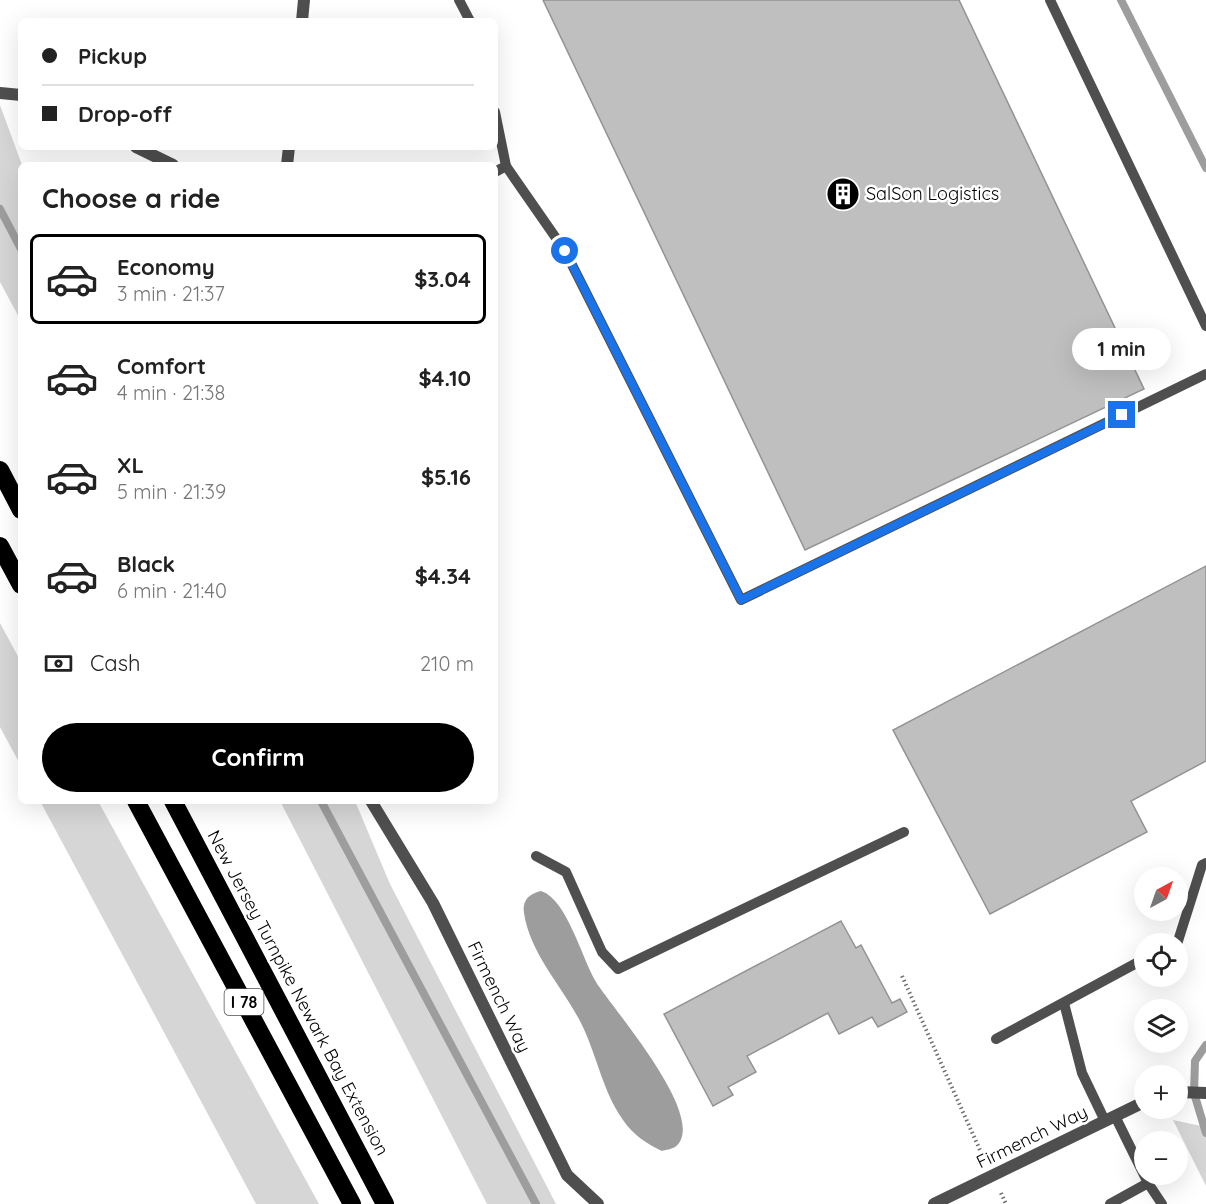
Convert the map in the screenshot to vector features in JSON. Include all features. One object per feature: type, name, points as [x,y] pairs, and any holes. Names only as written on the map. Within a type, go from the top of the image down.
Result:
[{"type":"highway","points":[[0,470],[18,504]]},
{"type":"highway","points":[[0,546],[18,579]]},
{"type":"highway","name":"I 78","points":[[138,804],[352,1204]]},
{"type":"highway","name":"New Jersey Turnpike Newark Bay Extension","points":[[175,804],[385,1204]]},
{"type":"street","points":[[302,18],[304,0]]},
{"type":"street","points":[[0,93],[18,95]]},
{"type":"street","points":[[142,150],[167,162]]},
{"type":"street","name":"Firmench Way","points":[[373,804],[433,903],[567,1175],[598,1204]]},
{"type":"street","points":[[1188,1092],[1206,1093]]},
{"type":"street","name":"Firmench Way","points":[[934,1204],[1134,1107]]},
{"type":"lane","points":[[459,0],[468,18]]},
{"type":"lane","points":[[1050,0],[1206,326]]},
{"type":"lane","points":[[498,127],[506,166],[565,251],[741,600],[1206,374]]},
{"type":"lane","points":[[498,170],[506,166]]},
{"type":"lane","points":[[536,856],[566,872],[603,952],[618,969],[904,832]]},
{"type":"lane","points":[[1181,933],[1202,865],[1206,863]]},
{"type":"lane","points":[[996,1039],[1134,964]]},
{"type":"lane","points":[[1064,1003],[1082,1073],[1134,1159]]},
{"type":"lane","points":[[1110,1204],[1144,1185]]},
{"type":"lane","points":[[1149,1185],[1162,1204]]},
{"type":"path","points":[[902,976],[1006,1204]]},
{"type":"shaded area","points":[[0,105],[21,162],[18,162],[18,315],[0,282]]},
{"type":"shaded area","points":[[0,623],[18,656],[18,760],[0,727]]},
{"type":"shaded area","points":[[42,804],[100,804],[319,1204],[256,1204]]},
{"type":"shaded area","points":[[282,804],[356,804],[390,884],[556,1204],[487,1204]]},
{"type":"shaded area","points":[[541,891],[559,905],[596,982],[638,1039],[670,1090],[680,1113],[683,1133],[674,1148],[662,1151],[645,1142],[631,1130],[616,1109],[581,1023],[540,956],[527,928],[524,913],[525,901]]},
{"type":"shaded area","points":[[1173,1120],[1206,1127],[1206,1186],[1188,1150],[1188,1131],[1178,1131]]},
{"type":"building","name":"SalSon Logistics","points":[[543,0],[959,0],[1144,389],[805,550]]},
{"type":"building","points":[[1206,566],[1206,761],[1131,801],[1147,832],[990,914],[893,730]]},
{"type":"building","points":[[841,921],[856,948],[861,945],[892,1003],[900,999],[907,1012],[878,1027],[872,1017],[839,1034],[828,1013],[747,1056],[756,1072],[728,1087],[733,1095],[713,1106],[664,1014]]},
{"type":"waterway","points":[[1121,0],[1206,168]]},
{"type":"waterway","points":[[0,209],[18,243]]},
{"type":"waterway","points":[[323,804],[536,1204]]},
{"type":"waterway","points":[[1206,1045],[1195,1061],[1194,1093],[1206,1133]]},
{"type":"place","name":"SalSon Logistics","points":[[843,194]]},
{"type":"route","points":[[565,251],[741,600],[1122,415]]}]
